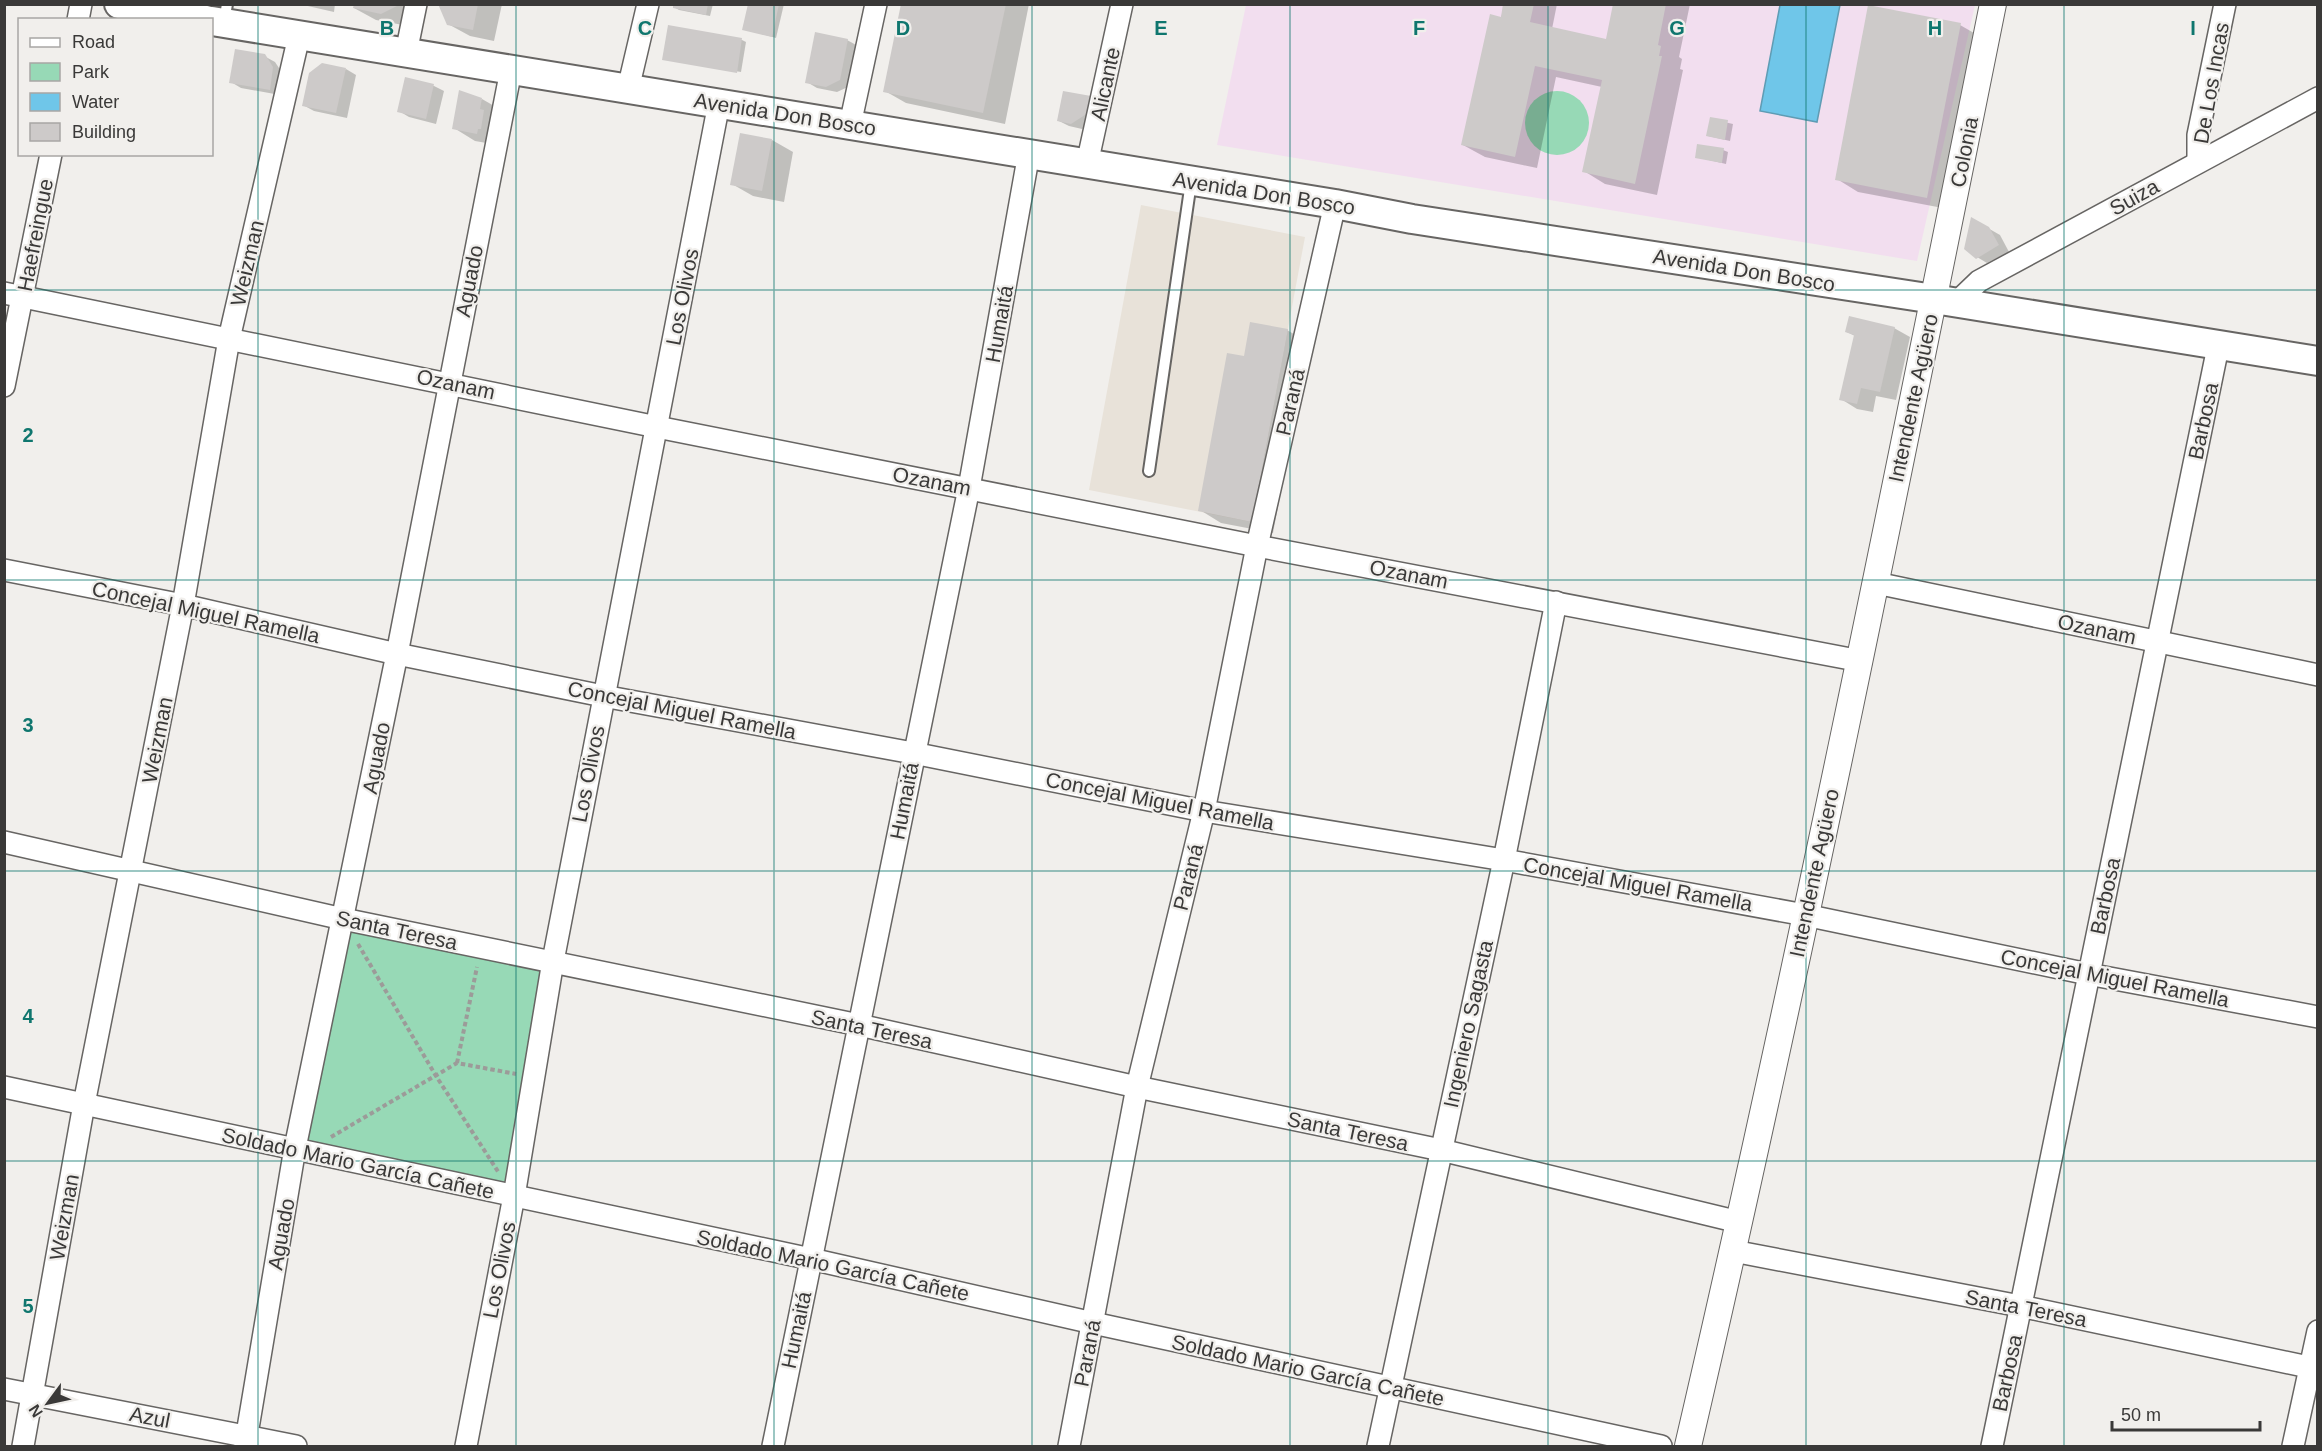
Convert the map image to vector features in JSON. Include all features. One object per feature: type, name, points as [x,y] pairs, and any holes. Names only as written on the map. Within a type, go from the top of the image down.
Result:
[{"type":"main road","name":"Avenida Don Bosco","points":[[120,5],[217,17],[299,36],[1029,153],[1412,219],[2318,361]]},
{"type":"street","points":[[406,52],[416,4]]},
{"type":"street","points":[[628,89],[648,4]]},
{"type":"street","points":[[850,125],[876,4]]},
{"type":"street","name":"Alicante","points":[[1087,164],[1122,4]]},
{"type":"street","name":"Colonia","points":[[1945,301],[1994,4]]},
{"type":"street","name":"De Los Incas","points":[[2198,162],[2198,135],[2225,4]]},
{"type":"street","name":"Weizman","points":[[23,1446],[84,1104],[183,605],[229,339],[299,36]]},
{"type":"street","name":"Aguado","points":[[246,1441],[343,919],[511,70]]},
{"type":"street","name":"Suiza","points":[[1945,301],[2318,98]]},
{"type":"street","name":"Los Olivos","points":[[466,1446],[514,1196],[552,961],[719,103]]},
{"type":"street","name":"Humaitá","points":[[773,1446],[969,488],[1029,153]]},
{"type":"street","name":"Haefreingue","points":[[4,386],[14,295],[50,156]]},
{"type":"street","name":"Paraná","points":[[1069,1446],[1137,1087],[1204,811],[1257,546],[1335,204]]},
{"type":"street","name":"Ozanam","points":[[14,295],[657,427],[1257,546],[1861,661]]},
{"type":"street","name":"Intendente Agüero","points":[[1688,1446],[1733,1251],[1876,583],[1945,301]]},
{"type":"street","name":"Barbosa","points":[[1992,1446],[2218,347]]},
{"type":"street","name":"Concejal Miguel Ramella","points":[[4,570],[183,605],[397,654],[603,696],[914,753],[1204,811],[1504,860],[1805,915],[2088,974],[2318,1017]]},
{"type":"street","name":"Ozanam","points":[[1876,583],[2318,675]]},
{"type":"street","name":"Ingeniero Sagasta","points":[[1378,1446],[1504,860],[1556,602]]},
{"type":"street","name":"Santa Teresa","points":[[4,842],[343,919],[859,1025],[1137,1087],[1441,1150],[1739,1222]]},
{"type":"street","name":"Soldado Mario García Cañete","points":[[4,1088],[301,1149],[811,1259],[1093,1323],[1661,1446]]},
{"type":"street","name":"Santa Teresa","points":[[1733,1251],[2020,1306],[2314,1368]]},
{"type":"street","points":[[2293,1446],[2314,1368],[2318,1331]]},
{"type":"street","name":"Azul","points":[[4,1389],[246,1441],[296,1446]]},
{"type":"lane","points":[[1149,471],[1191,182]]},
{"type":"path","points":[[343,919],[436,1076],[514,1196]]},
{"type":"path","points":[[457,1063],[482,948]]},
{"type":"path","points":[[301,1149],[457,1063],[533,1077]]},
{"type":"shaded area","points":[[1246,5],[1975,5],[1917,261],[1217,145]]},
{"type":"shaded area","points":[[1141,205],[1305,237],[1252,522],[1089,490]]},
{"type":"green space","points":[[1557,91],[1575,97],[1583,105],[1589,123],[1583,141],[1575,149],[1557,155],[1539,149],[1531,141],[1525,123],[1531,105],[1539,97]]},
{"type":"green space","points":[[343,919],[553,961],[514,1196],[295,1148]]},
{"type":"water","points":[[1780,5],[1840,5],[1817,122],[1760,111]]},
{"type":"building","points":[[354,4],[401,4],[381,14],[353,8]]},
{"type":"building","points":[[438,4],[478,4],[473,30],[447,25]]},
{"type":"building","points":[[673,4],[708,4],[706,15],[673,8]]},
{"type":"building","points":[[748,4],[779,4],[772,37],[742,30]]},
{"type":"building","points":[[901,4],[1006,4],[983,113],[883,92]]},
{"type":"building","points":[[1503,4],[1534,4],[1530,22],[1606,39],[1613,4],[1666,4],[1658,45],[1661,46],[1659,56],[1662,56],[1635,184],[1582,172],[1602,80],[1535,66],[1515,157],[1461,145],[1490,14],[1501,17]]},
{"type":"building","points":[[1868,5],[1961,23],[1927,198],[1835,180]]},
{"type":"building","points":[[668,25],[742,38],[737,73],[662,60]]},
{"type":"building","points":[[815,32],[848,39],[840,80],[826,87],[805,83]]},
{"type":"building","points":[[235,49],[265,54],[273,67],[270,90],[229,83]]},
{"type":"building","points":[[322,63],[346,68],[336,113],[302,106],[309,73]]},
{"type":"building","points":[[405,77],[434,84],[426,119],[397,112]]},
{"type":"building","points":[[459,90],[482,98],[480,109],[484,110],[481,129],[478,129],[477,134],[452,129]]},
{"type":"building","points":[[1063,91],[1091,96],[1088,113],[1071,124],[1057,121]]},
{"type":"building","points":[[1710,117],[1728,120],[1725,140],[1706,136]]},
{"type":"building","points":[[740,133],[772,139],[762,191],[730,185]]},
{"type":"building","points":[[1697,144],[1724,148],[1722,163],[1695,158]]},
{"type":"building","points":[[1971,217],[1989,227],[1999,245],[1976,259],[1964,249]]},
{"type":"building","points":[[1849,316],[1895,327],[1880,392],[1861,388],[1857,404],[1839,400],[1854,335],[1845,332]]},
{"type":"building","points":[[1250,322],[1288,329],[1252,522],[1198,511],[1227,353],[1244,356]]}]
